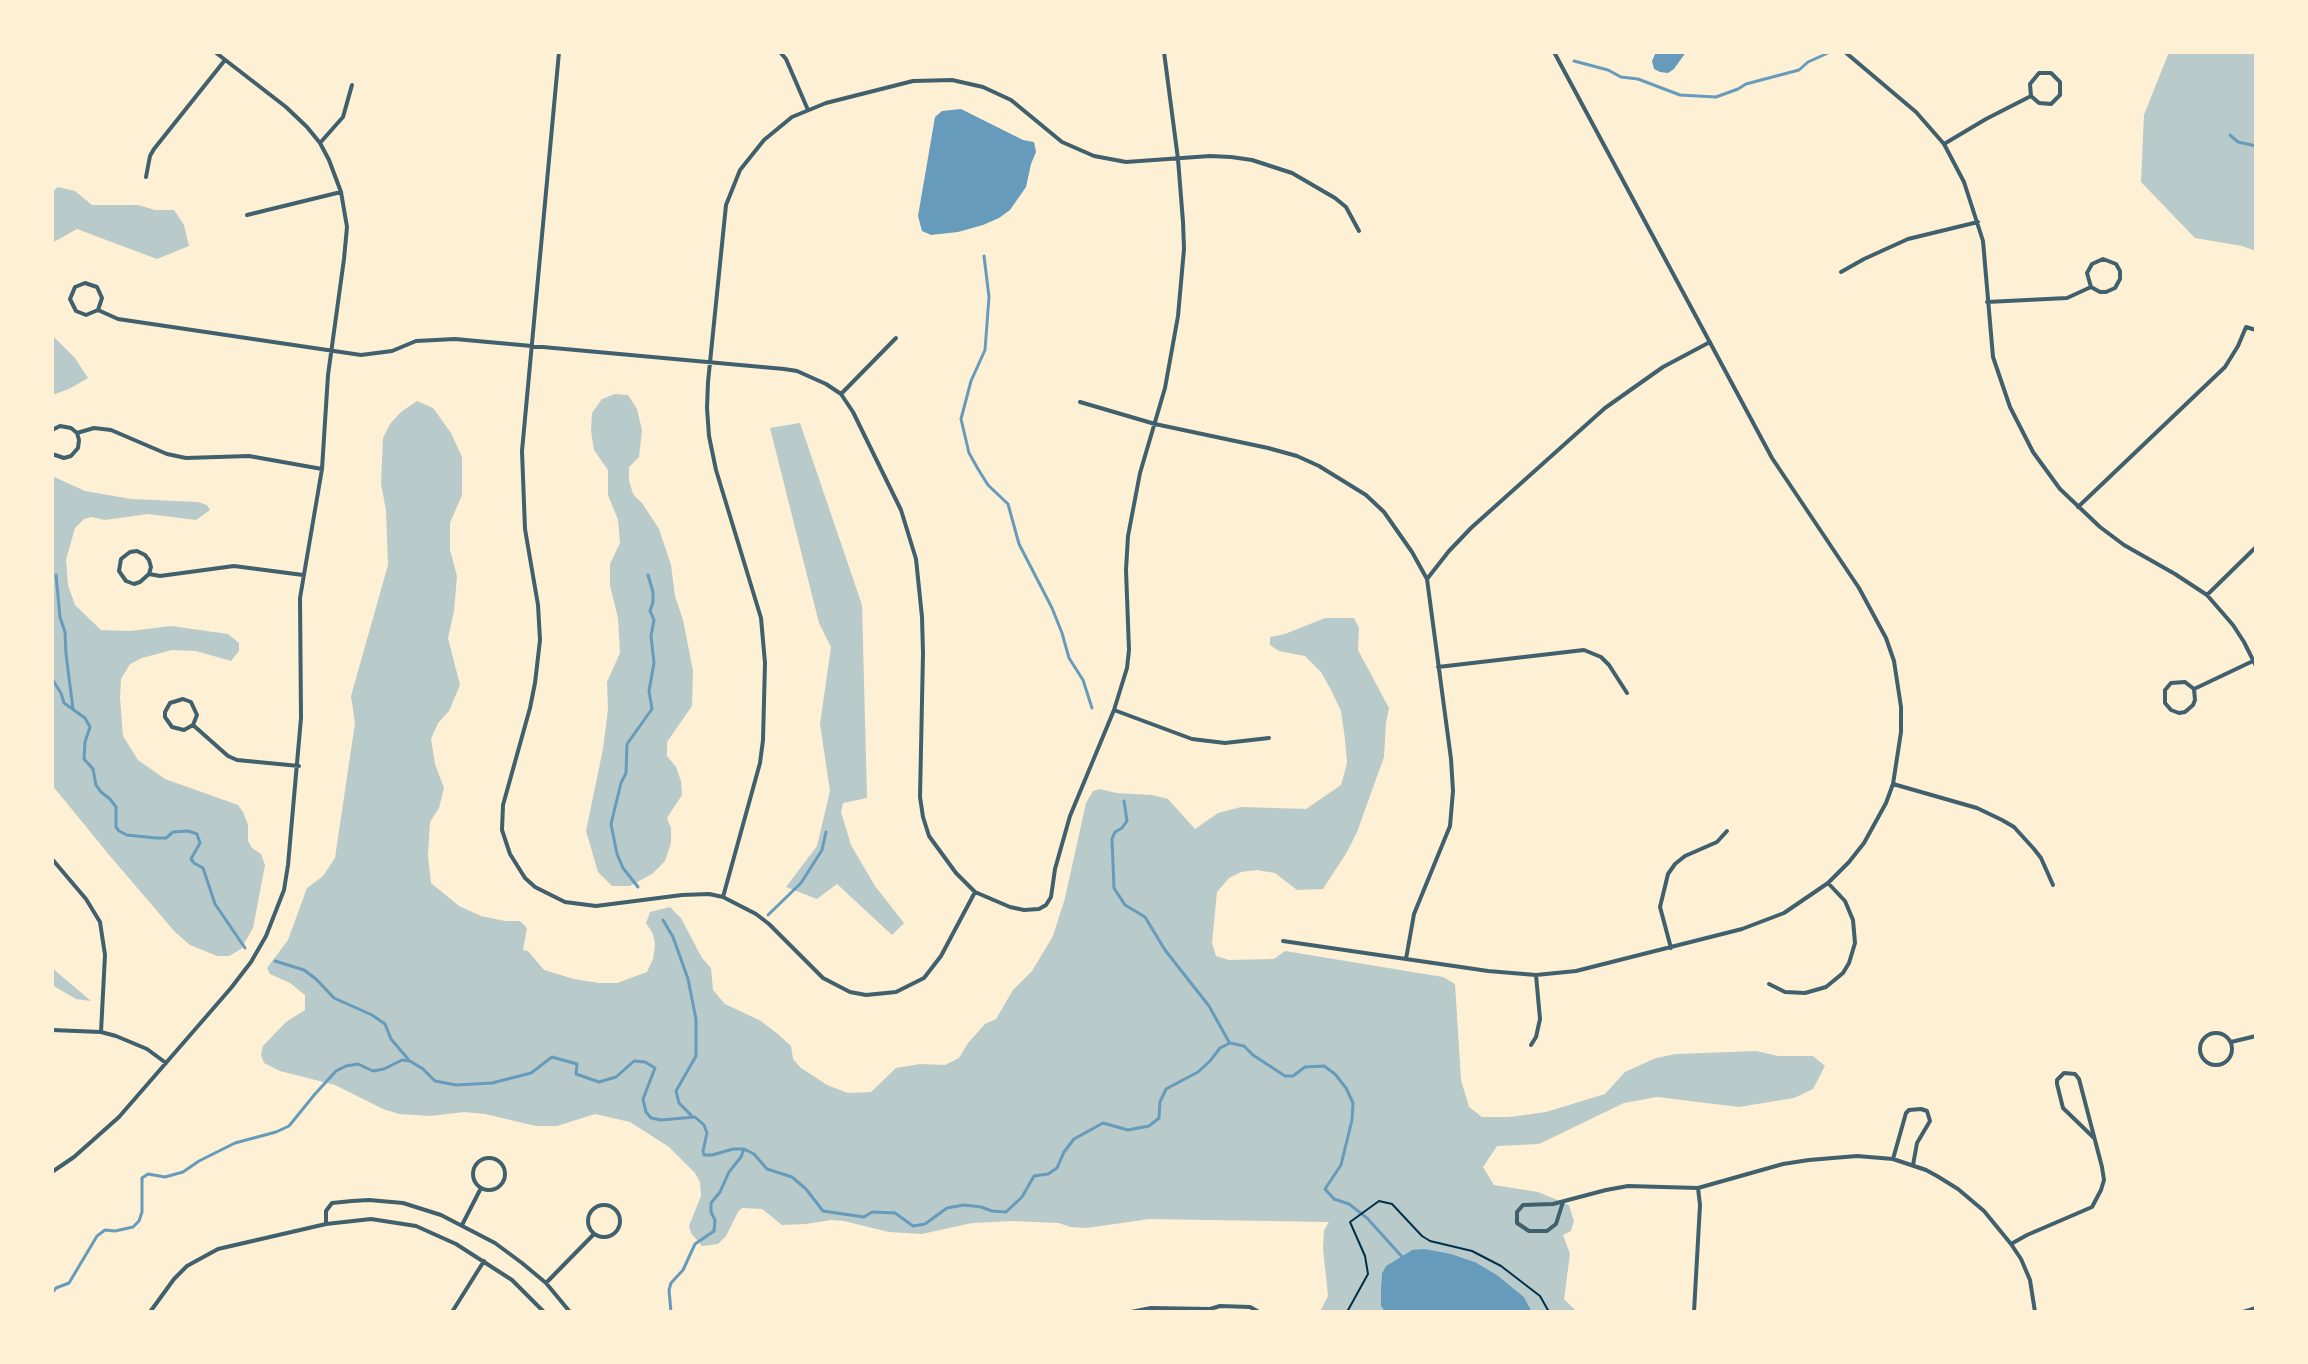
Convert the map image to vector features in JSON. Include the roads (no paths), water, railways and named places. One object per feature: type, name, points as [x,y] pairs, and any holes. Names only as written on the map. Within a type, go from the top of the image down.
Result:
[{"type":"street","points":[[52,1172],[97,1138],[242,974],[272,923],[284,890],[288,865],[299,766],[299,622],[303,575],[322,469],[330,351],[347,227],[341,192],[320,143],[286,107],[215,52]]},
{"type":"street","points":[[559,52],[523,423],[525,529],[538,605],[540,640],[530,708],[503,805],[502,830],[510,854],[525,878],[548,896],[565,902],[596,906],[682,895],[723,897],[769,924],[823,978],[850,992],[881,995],[896,992],[924,978],[941,956],[975,892]]},
{"type":"street","points":[[780,52],[808,110]]},
{"type":"street","points":[[98,310],[102,298],[97,287],[85,283],[75,287],[70,299],[76,311],[86,315],[98,310],[118,319],[330,351],[378,354],[416,341],[455,339],[797,371],[826,384],[841,394],[853,412],[901,510],[916,559],[922,617],[919,770],[923,817],[929,836],[975,892],[1010,907],[1039,909],[1051,897],[1055,869],[1070,816],[1114,710],[1129,650],[1128,536],[1140,473],[1172,355],[1182,283],[1183,222],[1164,52]]},
{"type":"street","points":[[1283,941],[1536,975],[1576,971],[1671,948],[1764,921],[1794,907],[1828,883],[1864,843],[1893,784],[1901,732],[1901,707],[1894,661],[1874,612],[1772,458],[1554,52]]},
{"type":"street","points":[[1845,52],[1916,112],[1944,144],[1964,182],[1983,241],[1993,357],[2010,407],[2033,452],[2060,489],[2124,545],[2207,595],[2233,625],[2255,664],[2194,689]]},
{"type":"street","points":[[146,177],[154,149],[225,60]]},
{"type":"street","points":[[2039,73],[2051,73],[2060,82],[2060,95],[2051,104],[2039,103],[2031,96],[2030,84],[2039,73]]},
{"type":"street","points":[[723,897],[760,763],[765,653],[761,618],[716,470],[707,408],[722,224],[732,187],[751,154],[764,140],[792,117],[808,110],[913,81],[952,80],[983,87],[1011,100],[1062,142],[1094,156],[1126,162],[1231,157],[1292,173],[1346,207],[1359,231]]},
{"type":"street","points":[[320,143],[343,117],[352,85]]},
{"type":"street","points":[[1944,144],[2031,96]]},
{"type":"street","points":[[247,215],[341,192]]},
{"type":"street","points":[[1841,272],[1908,239],[1978,222]]},
{"type":"street","points":[[2107,259],[2116,264],[2120,276],[2115,288],[2100,292],[2091,287],[2087,277],[2092,264],[2107,259]]},
{"type":"street","points":[[1987,302],[2067,298],[2091,287]]},
{"type":"street","points":[[2078,507],[2225,367],[2246,327],[2256,330]]},
{"type":"street","points":[[841,394],[896,338]]},
{"type":"street","points":[[1427,579],[1471,528],[1605,408],[1663,367],[1710,342]]},
{"type":"street","points":[[1080,402],[1155,424],[1297,456],[1331,472],[1366,495],[1384,512],[1412,552],[1427,579],[1453,775],[1452,808],[1445,841],[1414,914],[1406,959]]},
{"type":"street","points":[[52,430],[66,426],[77,433],[79,440],[78,448],[71,456],[64,458],[52,454]]},
{"type":"street","points":[[77,433],[94,428],[111,430],[167,454],[186,458],[249,456],[322,469]]},
{"type":"street","points":[[2207,595],[2256,547]]},
{"type":"street","points":[[149,574],[151,567],[145,555],[130,552],[121,559],[119,571],[126,581],[134,584],[149,574],[171,575],[234,566],[303,575]]},
{"type":"street","points":[[1438,667],[1584,650],[1601,657],[1627,693]]},
{"type":"street","points":[[2185,682],[2194,689],[2193,705],[2185,712],[2171,710],[2165,703],[2163,695],[2171,683],[2185,682]]},
{"type":"street","points":[[183,699],[191,702],[197,715],[193,725],[184,730],[172,727],[165,717],[170,703],[183,699]]},
{"type":"street","points":[[1114,710],[1200,740],[1225,743],[1269,738]]},
{"type":"street","points":[[193,725],[221,751],[237,760],[299,766]]},
{"type":"street","points":[[1893,784],[1977,808],[2014,827],[2041,858],[2053,885]]},
{"type":"street","points":[[1671,948],[1660,907],[1668,874],[1685,856],[1717,842],[1727,831]]},
{"type":"street","points":[[52,859],[95,911],[103,933],[105,955],[101,1032]]},
{"type":"street","points":[[1769,984],[1785,992],[1805,993],[1826,987],[1849,963],[1855,943],[1853,920],[1845,901],[1828,883]]},
{"type":"street","points":[[1531,1045],[1540,1019],[1536,975]]},
{"type":"street","points":[[52,1030],[101,1032],[147,1049],[166,1063]]},
{"type":"street","points":[[2213,1033],[2226,1036],[2231,1042],[2231,1054],[2220,1064],[2210,1064],[2201,1055],[2202,1040],[2213,1033]]},
{"type":"street","points":[[2231,1042],[2256,1036]]},
{"type":"street","points":[[2011,1244],[2092,1207],[2104,1180],[2079,1079],[2075,1074],[2064,1073],[2057,1080],[2063,1108],[2093,1137]]},
{"type":"street","points":[[1893,1159],[1906,1113],[1921,1109],[1927,1111],[1930,1121],[1917,1143],[1913,1165]]},
{"type":"street","points":[[1563,1202],[1556,1224],[1547,1231],[1529,1231],[1517,1223],[1517,1212],[1523,1205],[1563,1202],[1628,1186],[1698,1188],[1783,1164],[1809,1160],[1857,1156],[1893,1159],[1937,1176],[1969,1197],[2011,1244],[2030,1280],[2035,1312]]},
{"type":"street","points":[[488,1158],[500,1161],[506,1172],[502,1184],[489,1191],[481,1188],[473,1175],[476,1163],[488,1158]]},
{"type":"street","points":[[462,1225],[481,1188]]},
{"type":"street","points":[[1694,1312],[1700,1205],[1698,1188]]},
{"type":"street","points":[[326,1224],[326,1211],[332,1203],[369,1200],[411,1205],[441,1215],[495,1243],[546,1283],[570,1312]]},
{"type":"street","points":[[600,1205],[613,1207],[620,1216],[619,1228],[608,1237],[594,1234],[588,1227],[589,1214],[600,1205]]},
{"type":"street","points":[[150,1312],[180,1273],[218,1249],[326,1224],[371,1219],[400,1222],[432,1232],[512,1280],[544,1312]]},
{"type":"street","points":[[546,1283],[594,1234]]},
{"type":"street","points":[[452,1312],[484,1261]]},
{"type":"street","points":[[1131,1312],[1151,1308],[1212,1310],[1220,1306],[1244,1307],[1259,1312]]},
{"type":"street","points":[[2243,1312],[2256,1308]]},
{"type":"water","points":[[1656,52],[1686,52],[1668,73],[1654,69],[1652,61]]},
{"type":"water","points":[[961,109],[1023,140],[1034,142],[1036,152],[1026,187],[1010,210],[983,225],[931,235],[922,231],[918,216],[935,117],[942,111]]},
{"type":"water","points":[[1424,1249],[1475,1262],[1524,1297],[1532,1312],[1385,1312],[1381,1306],[1381,1289],[1382,1273],[1386,1266],[1412,1250]]},
{"type":"waterway","points":[[1574,61],[1608,70],[1621,77],[1638,79],[1680,95],[1716,97],[1746,84],[1799,70],[1828,53]]},
{"type":"waterway","points":[[2230,135],[2238,142],[2256,146]]},
{"type":"waterway","points":[[984,256],[989,297],[985,350],[971,381],[961,419],[969,453],[988,485],[1008,504],[1019,544],[1052,608],[1069,658],[1083,680],[1092,708]]},
{"type":"waterway","points":[[56,575],[73,709]]},
{"type":"waterway","points":[[638,887],[623,868],[611,824],[626,773],[627,744],[652,709],[649,691],[654,663],[651,636],[654,620],[650,611],[653,592],[648,575]]},
{"type":"waterway","points":[[52,679],[64,703],[85,718],[90,727],[84,759],[93,769],[96,785],[116,807],[116,827],[127,835],[156,838],[166,838],[173,832],[197,834],[200,843],[191,859],[203,868],[215,904],[245,948]]},
{"type":"waterway","points":[[1124,801],[1127,821],[1112,839],[1114,888],[1125,905],[1145,917],[1165,950],[1209,1006],[1229,1042]]},
{"type":"waterway","points":[[768,915],[801,883],[822,850],[826,832]]},
{"type":"waterway","points":[[663,920],[673,937],[688,979],[696,1019],[696,1056],[676,1091],[679,1103],[691,1115]]},
{"type":"waterway","points":[[275,961],[304,970],[334,998],[385,1024],[391,1039],[408,1059]]},
{"type":"waterway","points":[[52,1293],[69,1283],[97,1236],[105,1230],[133,1227],[139,1221],[142,1178],[148,1174],[165,1177],[183,1172],[235,1143],[289,1126],[336,1071],[346,1066],[358,1064],[373,1071],[402,1060],[423,1069],[435,1081],[456,1085],[492,1083],[531,1073],[552,1057],[577,1064],[576,1074],[599,1082],[616,1077],[634,1061],[645,1062],[655,1068],[643,1099],[646,1112],[651,1118],[661,1120],[695,1117],[707,1133],[704,1155],[744,1149],[754,1154],[767,1169],[792,1177],[823,1211],[864,1217],[872,1212],[895,1213],[913,1226],[925,1224],[947,1208],[964,1205],[1006,1212],[1022,1197],[1034,1176],[1048,1174],[1057,1168],[1074,1139],[1103,1123],[1128,1130],[1149,1126],[1159,1118],[1160,1102],[1166,1089],[1198,1072],[1220,1048],[1230,1043],[1244,1046],[1285,1076],[1293,1076],[1305,1067],[1324,1066],[1335,1074],[1353,1103],[1352,1120],[1341,1165],[1325,1189],[1334,1199],[1349,1204],[1367,1218],[1404,1259]]},
{"type":"waterway","points":[[671,1312],[671,1283],[683,1270],[695,1244],[714,1231],[711,1203],[744,1149]]}]
